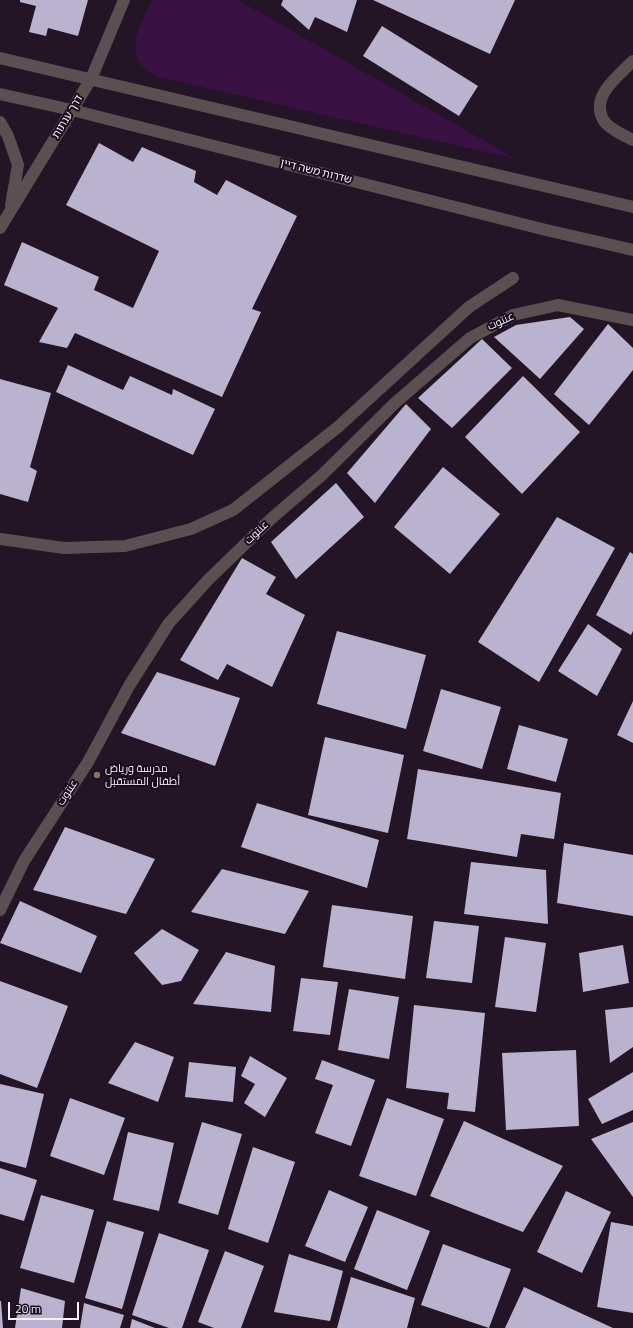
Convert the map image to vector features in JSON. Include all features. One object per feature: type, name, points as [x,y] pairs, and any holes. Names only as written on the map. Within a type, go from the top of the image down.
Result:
[{"type":"street","name":"דרך ענתות","points":[[0,228],[91,79],[124,0]]},
{"type":"street","points":[[0,58],[633,207]]},
{"type":"street","points":[[633,61],[603,92],[600,108],[605,122],[633,140]]},
{"type":"street","name":"שדרות משה דיין","points":[[0,94],[72,110],[546,230],[633,250]]},
{"type":"street","points":[[0,122],[8,136],[18,165],[10,212]]},
{"type":"street","points":[[0,539],[64,548],[125,546],[191,529],[233,510],[338,427],[469,307],[513,278]]},
{"type":"street","name":"عنتوت","points":[[0,910],[24,861],[88,762],[129,686],[170,623],[208,580],[272,518],[322,476],[395,403],[470,338],[513,315],[558,305],[633,320]]},
{"type":"shaded area","points":[[152,0],[238,0],[516,159],[155,76],[141,64],[137,56],[136,48],[136,40],[141,23]]},
{"type":"building","points":[[20,0],[88,0],[78,36],[48,28],[46,36],[29,32],[36,6],[20,2]]},
{"type":"building","points":[[283,0],[357,0],[347,32],[315,17],[309,30],[281,5]]},
{"type":"building","points":[[373,0],[515,0],[490,54]]},
{"type":"building","points":[[382,26],[478,86],[459,116],[363,56]]},
{"type":"building","points":[[99,143],[133,162],[142,147],[196,171],[194,182],[217,195],[226,180],[297,216],[252,309],[261,312],[222,397],[75,333],[67,348],[39,342],[58,308],[4,285],[22,242],[99,277],[94,290],[133,308],[159,251],[66,205]]},
{"type":"building","points":[[570,317],[584,329],[540,379],[494,337],[516,325]]},
{"type":"building","points":[[608,324],[633,348],[633,370],[589,425],[554,394]]},
{"type":"building","points":[[482,339],[512,368],[452,428],[418,398]]},
{"type":"building","points":[[68,365],[123,390],[130,376],[172,395],[173,389],[215,409],[193,455],[56,392]]},
{"type":"building","points":[[523,376],[580,432],[522,494],[465,437]]},
{"type":"building","points":[[0,379],[51,393],[30,467],[37,471],[28,502],[0,494]]},
{"type":"building","points":[[406,404],[431,429],[375,503],[347,473]]},
{"type":"building","points":[[443,467],[500,514],[450,574],[394,527]]},
{"type":"building","points":[[336,483],[364,517],[296,579],[271,542]]},
{"type":"building","points":[[557,517],[615,548],[539,682],[478,642]]},
{"type":"building","points":[[630,552],[633,554],[633,631],[631,635],[596,615]]},
{"type":"building","points":[[242,558],[276,577],[266,594],[305,615],[272,687],[227,664],[218,680],[180,660]]},
{"type":"building","points":[[588,624],[622,649],[597,696],[558,671]]},
{"type":"building","points":[[337,631],[426,655],[406,729],[317,704]]},
{"type":"building","points":[[157,672],[240,698],[215,766],[121,733]]},
{"type":"building","points":[[441,689],[501,707],[482,769],[423,751]]},
{"type":"building","points":[[633,701],[633,743],[617,735]]},
{"type":"building","points":[[519,725],[568,739],[556,782],[507,769]]},
{"type":"building","points":[[325,737],[404,755],[388,833],[308,815]]},
{"type":"building","points":[[418,769],[561,793],[554,839],[521,834],[517,857],[407,839]]},
{"type":"building","points":[[257,803],[379,840],[367,888],[241,847]]},
{"type":"building","points":[[65,827],[155,859],[126,914],[33,890]]},
{"type":"building","points":[[564,843],[633,855],[633,916],[557,903]]},
{"type":"building","points":[[471,862],[546,870],[548,924],[464,914]]},
{"type":"building","points":[[222,869],[309,891],[285,934],[191,912]]},
{"type":"building","points":[[20,901],[97,936],[81,973],[0,943]]},
{"type":"building","points":[[332,905],[413,916],[405,979],[323,967]]},
{"type":"building","points":[[434,921],[479,926],[472,983],[426,978]]},
{"type":"building","points":[[162,929],[199,950],[181,981],[162,985],[134,953]]},
{"type":"building","points":[[505,937],[546,943],[536,1012],[495,1007]]},
{"type":"building","points":[[623,945],[629,983],[583,992],[579,953]]},
{"type":"building","points":[[226,952],[275,966],[271,1012],[193,1004]]},
{"type":"building","points":[[301,978],[338,982],[330,1035],[293,1031]]},
{"type":"building","points":[[0,981],[68,1006],[37,1088],[0,1074]]},
{"type":"building","points":[[349,989],[399,997],[389,1059],[338,1050]]},
{"type":"building","points":[[414,1005],[485,1013],[475,1112],[447,1109],[449,1093],[406,1088]]},
{"type":"building","points":[[633,1007],[633,1047],[610,1063],[605,1010]]},
{"type":"building","points":[[135,1042],[174,1057],[158,1102],[108,1083]]},
{"type":"building","points":[[576,1050],[579,1126],[506,1130],[502,1053]]},
{"type":"building","points":[[250,1056],[287,1078],[265,1117],[244,1103],[255,1084],[241,1076]]},
{"type":"building","points":[[322,1060],[375,1080],[351,1146],[315,1133],[333,1085],[315,1079]]},
{"type":"building","points":[[189,1062],[236,1067],[233,1102],[185,1097]]},
{"type":"building","points":[[633,1072],[633,1110],[602,1124],[588,1099]]},
{"type":"building","points":[[0,1084],[44,1094],[26,1168],[0,1161]]},
{"type":"building","points":[[70,1098],[125,1118],[104,1175],[50,1156]]},
{"type":"building","points":[[387,1098],[444,1119],[416,1196],[359,1176]]},
{"type":"building","points":[[464,1121],[563,1166],[523,1232],[430,1196]]},
{"type":"building","points":[[202,1122],[242,1134],[218,1215],[178,1203]]},
{"type":"building","points":[[633,1122],[633,1197],[591,1139]]},
{"type":"building","points":[[128,1132],[174,1143],[159,1211],[113,1200]]},
{"type":"building","points":[[253,1147],[295,1162],[268,1243],[228,1229]]},
{"type":"building","points":[[0,1168],[37,1180],[24,1221],[0,1214]]},
{"type":"building","points":[[329,1190],[368,1207],[345,1262],[305,1246]]},
{"type":"building","points":[[566,1191],[611,1212],[582,1273],[537,1252]]},
{"type":"building","points":[[41,1195],[94,1210],[74,1283],[20,1268]]},
{"type":"building","points":[[377,1210],[430,1231],[407,1290],[354,1269]]},
{"type":"building","points":[[107,1221],[144,1232],[122,1309],[85,1298]]},
{"type":"building","points":[[611,1222],[633,1226],[633,1313],[597,1307]]},
{"type":"building","points":[[159,1233],[209,1250],[182,1328],[169,1328],[132,1315]]},
{"type":"building","points":[[443,1244],[511,1269],[489,1328],[421,1305]]},
{"type":"building","points":[[225,1251],[264,1266],[241,1328],[214,1328],[198,1322]]},
{"type":"building","points":[[289,1254],[343,1271],[330,1321],[274,1312]]},
{"type":"building","points":[[351,1277],[415,1298],[407,1328],[337,1328]]},
{"type":"building","points":[[524,1287],[613,1328],[505,1328]]},
{"type":"building","points":[[21,1288],[65,1301],[62,1328],[15,1328]]},
{"type":"building","points":[[1,1301],[3,1328],[0,1328]]},
{"type":"building","points":[[84,1303],[124,1315],[120,1328],[80,1328]]},
{"type":"building","points":[[132,1319],[155,1328],[130,1328]]},
{"type":"place","name":"مدرسة ورياض أطفال المستقبل","points":[[97,775]]}]
